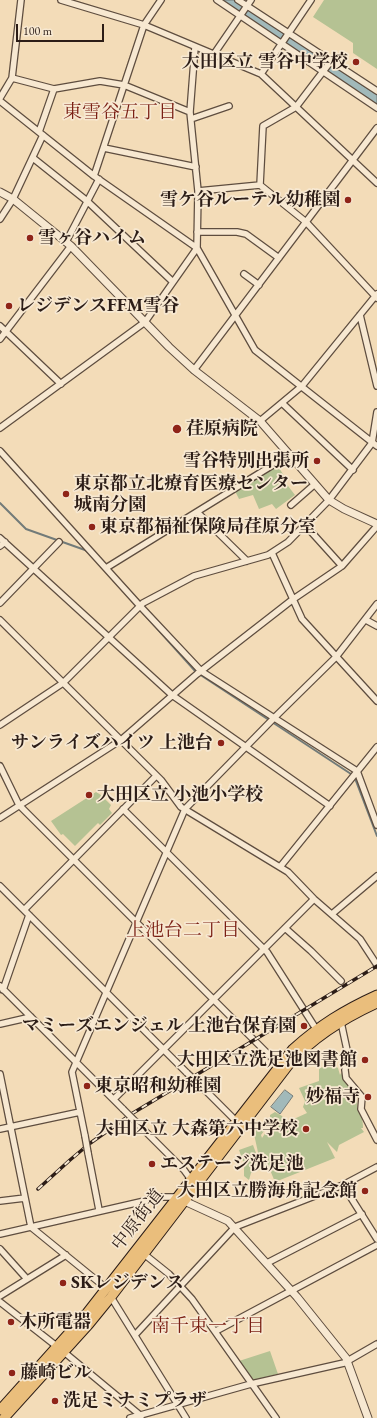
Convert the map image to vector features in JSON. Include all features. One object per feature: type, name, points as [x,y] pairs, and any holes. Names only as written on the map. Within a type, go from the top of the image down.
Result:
[{"type":"main road","name":"中原街道","points":[[0,1410],[111,1297],[144,1254],[180,1199],[191,1178],[293,1049],[318,1032],[340,1013],[377,995]]},
{"type":"main road","name":"中原街道","points":[[4,1418],[60,1349],[106,1288],[180,1199],[191,1192],[285,1069],[318,1032],[377,1003]]},
{"type":"street","points":[[0,98],[12,78],[21,0]]},
{"type":"street","points":[[61,0],[144,25],[261,74],[377,183]]},
{"type":"street","points":[[0,339],[69,244],[97,178],[104,148],[144,25],[161,0]]},
{"type":"street","points":[[217,0],[377,108]]},
{"type":"street","points":[[238,0],[330,62],[377,91]]},
{"type":"street","points":[[214,54],[251,0]]},
{"type":"street","points":[[261,74],[311,0]]},
{"type":"street","points":[[0,428],[145,322],[197,248],[198,191],[190,112],[195,47]]},
{"type":"street","points":[[260,185],[263,126],[296,107],[330,62]]},
{"type":"street","points":[[12,78],[54,88],[100,81],[124,85],[190,112]]},
{"type":"street","points":[[0,219],[13,199],[33,158],[54,88]]},
{"type":"street","points":[[0,101],[97,178],[197,248],[255,350],[374,445]]},
{"type":"street","points":[[191,119],[229,106]]},
{"type":"street","points":[[194,370],[377,129]]},
{"type":"street","points":[[104,148],[196,167]]},
{"type":"street","points":[[33,158],[87,201],[173,282]]},
{"type":"street","points":[[198,191],[260,185],[306,222],[376,296],[302,386],[260,421]]},
{"type":"street","points":[[0,192],[13,199],[69,244],[169,347],[194,370],[260,421],[329,500],[344,510],[377,524],[342,566],[292,600],[199,672],[121,740],[0,818]]},
{"type":"street","points":[[197,232],[237,232],[246,234],[279,258]]},
{"type":"street","points":[[244,274],[259,285]]},
{"type":"street","points":[[360,315],[377,386]]},
{"type":"street","points":[[0,326],[60,384]]},
{"type":"street","points":[[282,404],[353,470]]},
{"type":"street","points":[[0,725],[63,683],[143,603],[194,576],[272,553],[288,542],[329,500],[374,445],[377,412]]},
{"type":"street","points":[[0,452],[199,672],[357,771],[377,825]]},
{"type":"street","points":[[106,568],[289,455]]},
{"type":"street","points":[[291,505],[315,484]]},
{"type":"street","points":[[197,512],[246,561]]},
{"type":"street","points":[[305,525],[342,566]]},
{"type":"street","points":[[2,542],[34,568],[172,695],[330,806]]},
{"type":"street","points":[[0,603],[59,542]]},
{"type":"street","points":[[272,553],[292,600],[302,619],[336,658],[377,701]]},
{"type":"street","points":[[99,1210],[72,1072],[185,809],[274,718],[336,658],[377,604]]},
{"type":"street","points":[[0,620],[121,740],[156,776],[182,807],[288,872],[314,899],[360,939],[376,960]]},
{"type":"street","points":[[366,620],[377,626]]},
{"type":"street","points":[[280,867],[377,747]]},
{"type":"street","points":[[0,766],[19,805],[73,860],[160,944],[279,1065]]},
{"type":"street","points":[[24,910],[156,776]]},
{"type":"street","points":[[123,809],[264,949],[318,1032]]},
{"type":"street","points":[[332,914],[377,876]]},
{"type":"street","points":[[0,886],[236,1122]]},
{"type":"street","points":[[114,1099],[314,899]]},
{"type":"street","points":[[29,915],[2,988],[191,1178],[193,1187],[191,1192]]},
{"type":"street","points":[[285,928],[341,981]]},
{"type":"street","points":[[0,1024],[31,1018]]},
{"type":"street","points":[[341,1022],[347,1050],[345,1070],[346,1078],[362,1097],[361,1109],[377,1140]]},
{"type":"street","points":[[0,1074],[31,1227],[106,1288]]},
{"type":"street","points":[[0,1129],[80,1112]]},
{"type":"street","points":[[135,1335],[235,1227],[343,1185],[377,1166]]},
{"type":"street","points":[[343,1185],[377,1239]]},
{"type":"street","points":[[1,1235],[99,1210],[162,1197],[180,1199],[228,1221],[292,1291],[347,1361],[368,1418]]},
{"type":"street","points":[[0,1201],[25,1198]]},
{"type":"street","points":[[267,1263],[362,1214]]},
{"type":"street","points":[[216,1331],[377,1245]]},
{"type":"street","points":[[0,1249],[27,1279]]},
{"type":"street","points":[[144,1254],[170,1274],[192,1299],[276,1418]]},
{"type":"street","points":[[0,1296],[66,1255]]},
{"type":"street","points":[[111,1297],[186,1418]]},
{"type":"street","points":[[0,1302],[141,1416]]},
{"type":"street","points":[[130,1418],[251,1384],[347,1361],[377,1344]]},
{"type":"green space","points":[[324,0],[377,0],[377,69],[353,53],[353,43],[313,17]]},
{"type":"green space","points":[[277,465],[287,480],[285,482],[295,495],[276,509],[272,504],[259,509],[253,495],[239,499],[235,491]]},
{"type":"green space","points":[[96,792],[111,805],[109,809],[112,813],[100,825],[98,823],[75,846],[63,834],[61,835],[51,821]]},
{"type":"green space","points":[[334,1065],[338,1068],[340,1075],[341,1073],[351,1084],[357,1099],[357,1108],[362,1120],[363,1128],[361,1128],[364,1132],[339,1145],[337,1152],[327,1142],[335,1158],[275,1182],[268,1165],[265,1167],[263,1166],[259,1157],[254,1134],[259,1125],[263,1123],[267,1127],[261,1135],[262,1138],[266,1132],[276,1127],[270,1117],[270,1115],[275,1112],[282,1116],[285,1123],[307,1113],[303,1107],[305,1101],[299,1088],[319,1081],[319,1069],[324,1066]]},
{"type":"green space","points":[[253,1145],[262,1169],[251,1173],[249,1180],[244,1176],[244,1164],[239,1150]]},
{"type":"green space","points":[[270,1351],[278,1374],[253,1380],[239,1361]]},
{"type":"water","points":[[222,0],[234,0],[377,95],[377,104]]},
{"type":"water","points":[[285,1090],[293,1096],[280,1114],[271,1107]]},
{"type":"waterway","points":[[0,503],[26,529],[85,550],[89,553]]},
{"type":"waterway","points":[[144,614],[196,672],[351,774],[356,781],[377,836]]},
{"type":"railway","points":[[38,1189],[89,1144],[133,1113],[377,966]]},
{"type":"place","name":"大田区立 雪谷中学校","points":[[356,62]]},
{"type":"place","name":"雪ケ谷ルーテル幼稚園","points":[[348,200]]},
{"type":"place","name":"雪ヶ谷ハイム","points":[[30,238]]},
{"type":"place","name":"レジデンスFFM雪谷","points":[[9,306]]},
{"type":"place","name":"荏原病院","points":[[177,429]]},
{"type":"place","name":"雪谷特別出張所","points":[[317,461]]},
{"type":"place","name":"東京都立北療育医療センター 城南分園","points":[[66,494]]},
{"type":"place","name":"東京都福祉保険局荏原分室","points":[[92,527]]},
{"type":"place","name":"サンライズハイツ 上池台","points":[[221,743]]},
{"type":"place","name":"大田区立 小池小学校","points":[[89,795]]},
{"type":"place","name":"マミーズエンジェル 上池台保育園","points":[[304,1026]]},
{"type":"place","name":"大田区立洗足池図書館","points":[[365,1060]]},
{"type":"place","name":"東京昭和幼稚園","points":[[87,1086]]},
{"type":"place","name":"妙福寺","points":[[368,1097]]},
{"type":"place","name":"大田区立 大森第六中学校","points":[[306,1129]]},
{"type":"place","name":"エステージ洗足池","points":[[152,1164]]},
{"type":"place","name":"大田区立勝海舟記念館","points":[[365,1191]]},
{"type":"place","name":"SKレジデンス","points":[[63,1283]]},
{"type":"place","name":"木所電器","points":[[11,1322]]},
{"type":"place","name":"藤崎ビル","points":[[12,1373]]},
{"type":"place","name":"洗足ミナミプラザ","points":[[55,1401]]},
{"type":"district","name":"東雪谷五丁目","points":[[120,113]]},
{"type":"district","name":"上池台二丁目","points":[[183,931]]},
{"type":"district","name":"南千束一丁目","points":[[208,1327]]}]
